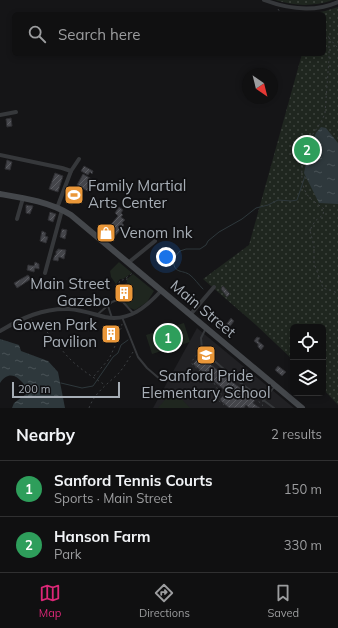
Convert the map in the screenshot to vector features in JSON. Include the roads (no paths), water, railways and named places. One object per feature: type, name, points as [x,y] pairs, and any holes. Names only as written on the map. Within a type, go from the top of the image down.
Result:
[{"type":"main road","name":"Main Street","points":[[0,194],[23,198],[73,214],[90,227],[136,270],[302,408]]},
{"type":"street","points":[[264,0],[295,9],[308,10],[328,6],[338,2]]},
{"type":"street","points":[[0,115],[16,112]]},
{"type":"street","points":[[0,155],[62,168],[71,174]]},
{"type":"street","points":[[45,273],[61,196],[79,159]]},
{"type":"street","points":[[17,219],[23,198]]},
{"type":"street","points":[[128,263],[155,241]]},
{"type":"street","points":[[190,315],[214,287]]},
{"type":"street","points":[[0,331],[28,316],[52,310],[74,310],[123,320],[146,306],[161,291]]},
{"type":"lane","points":[[98,315],[114,300],[118,300],[124,304],[134,314]]},
{"type":"lane","points":[[108,306],[112,318]]},
{"type":"lane","points":[[123,320],[138,357],[146,368],[161,380]]},
{"type":"lane","points":[[206,329],[200,338],[203,352],[237,382],[274,408]]},
{"type":"lane","points":[[263,401],[275,386]]},
{"type":"water","points":[[321,127],[326,128],[338,143],[338,204],[319,203],[304,173],[309,148],[316,133]]},
{"type":"water","points":[[0,339],[19,345],[21,351],[48,361],[58,372],[65,408],[12,408],[14,403],[26,394],[26,387],[17,377],[13,376],[3,379],[0,383]]},
{"type":"waterway","points":[[203,289],[190,275],[177,270],[175,267],[173,259],[180,251],[186,249],[200,249],[219,232],[242,219],[256,208],[268,205],[278,200],[297,200],[305,176]]},
{"type":"waterway","points":[[61,383],[82,388],[93,386],[113,357],[118,353],[121,345],[128,340]]},
{"type":"place","name":"Hanson Farm","points":[[307,150]]},
{"type":"place","name":"Family Martial Arts Center","points":[[74,195]]},
{"type":"place","name":"Venom Ink","points":[[106,233]]},
{"type":"place","name":"Main Street Gazebo","points":[[124,293]]},
{"type":"place","name":"Gowen Park Pavilion","points":[[111,334]]},
{"type":"place","name":"Sanford Tennis Courts","points":[[168,338]]},
{"type":"place","name":"Sanford Pride Elementary School","points":[[206,355]]}]
